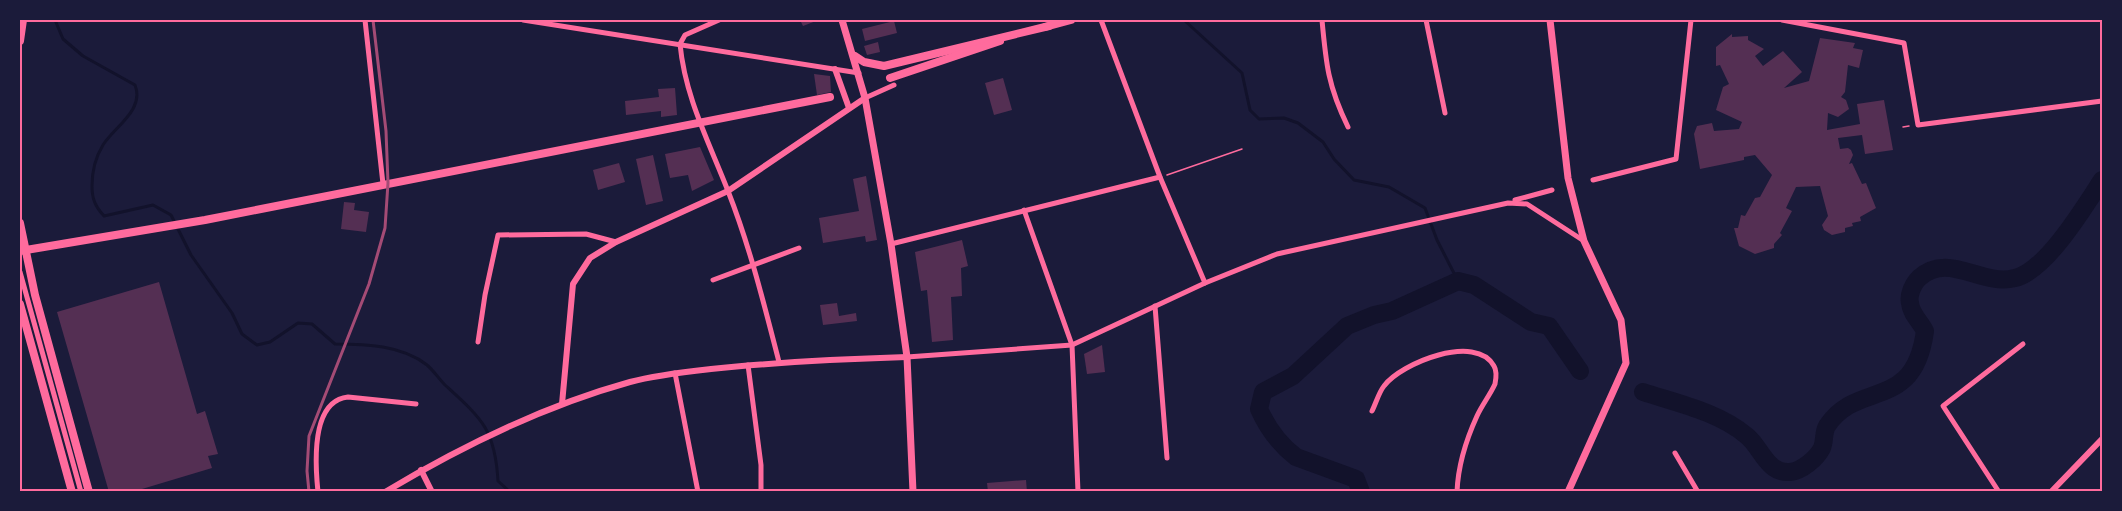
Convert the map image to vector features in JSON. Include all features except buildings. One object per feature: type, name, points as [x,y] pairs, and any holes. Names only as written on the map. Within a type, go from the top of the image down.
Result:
[{"type":"highway","points":[[20,41],[23,20]]},
{"type":"highway","points":[[20,223],[35,295],[89,492]]},
{"type":"highway","points":[[20,304],[72,492]]},
{"type":"main road","points":[[842,20],[855,57],[865,98],[891,244],[907,357],[913,492]]},
{"type":"main road","points":[[855,57],[864,62],[884,66],[1071,20]]},
{"type":"main road","points":[[1550,20],[1568,178],[1584,241],[1617,308],[1626,340],[1626,363],[1568,492]]},
{"type":"main road","points":[[892,81],[1049,26]]},
{"type":"main road","points":[[20,251],[198,221],[830,97]]},
{"type":"street","points":[[365,20],[383,184]]},
{"type":"street","points":[[523,20],[859,73]]},
{"type":"street","points":[[719,20],[685,34],[680,44],[682,64],[699,124],[728,191],[755,264],[778,362]]},
{"type":"street","points":[[1101,20],[1160,177],[1205,283]]},
{"type":"street","points":[[1322,20],[1327,72],[1332,96],[1348,127]]},
{"type":"street","points":[[1426,20],[1445,113]]},
{"type":"street","points":[[1593,180],[1676,159],[1691,20]]},
{"type":"street","points":[[1782,20],[1904,43],[1907,49],[1918,125],[2103,101]]},
{"type":"street","points":[[835,69],[849,108]]},
{"type":"street","points":[[562,404],[573,284],[590,258],[616,242],[728,191],[892,81]]},
{"type":"street","points":[[891,244],[1160,177]]},
{"type":"street","points":[[385,492],[421,470],[495,432],[562,404],[631,382],[675,373],[778,362],[907,357],[1072,345],[1205,283],[1297,248],[1508,203],[1552,190]]},
{"type":"street","points":[[1508,203],[1532,206],[1584,241]]},
{"type":"street","points":[[1024,210],[1072,345],[1077,492]]},
{"type":"street","points":[[478,342],[487,284],[498,235],[586,234],[616,242]]},
{"type":"street","points":[[713,280],[799,248]]},
{"type":"street","points":[[20,272],[81,492]]},
{"type":"street","points":[[1155,306],[1167,458]]},
{"type":"street","points":[[1998,492],[1943,406],[2023,344]]},
{"type":"street","points":[[1372,411],[1383,386],[1394,376],[1424,360],[1449,352],[1462,352],[1489,359],[1496,368],[1496,382],[1477,416],[1462,455],[1457,492]]},
{"type":"street","points":[[748,365],[761,465],[761,492]]},
{"type":"street","points":[[675,373],[698,492]]},
{"type":"street","points":[[318,492],[316,457],[322,418],[331,403],[337,398],[348,397],[416,404]]},
{"type":"street","points":[[2051,492],[2103,439]]},
{"type":"street","points":[[1675,453],[1698,492]]},
{"type":"street","points":[[421,470],[432,492]]},
{"type":"path","points":[[1160,177],[1242,149]]},
{"type":"waterway","points":[[55,20],[63,39],[83,56],[135,85],[137,94],[132,110],[103,145],[94,165],[93,195],[96,206],[104,216],[153,205],[171,215],[191,255],[232,313],[242,334],[257,345],[270,342],[298,323],[312,324],[335,344],[383,347],[417,358],[427,365],[484,426],[494,449],[498,481],[510,492]]},
{"type":"waterway","points":[[1184,20],[1242,73],[1250,110],[1259,119],[1284,118],[1298,123],[1323,142],[1334,159],[1354,180],[1389,187],[1425,208],[1437,240],[1458,281]]},
{"type":"waterway","points":[[1643,392],[1711,414],[1747,436],[1776,469],[1790,472],[1799,469],[1813,460],[1820,452],[1827,426],[1840,412],[1854,403],[1897,385],[1909,374],[1919,357],[1925,331],[1912,311],[1910,300],[1912,290],[1919,278],[1930,271],[1942,268],[2002,279],[2015,278],[2027,273],[2052,251],[2102,180]]},
{"type":"waterway","points":[[1361,492],[1356,479],[1296,457],[1274,436],[1259,409],[1263,392],[1293,376],[1347,326],[1374,315],[1392,311],[1458,281],[1474,285],[1531,322],[1549,326],[1580,371]]},
{"type":"railway","points":[[309,492],[307,471],[309,436],[369,284],[385,228],[388,183],[386,131],[373,20]]}]
